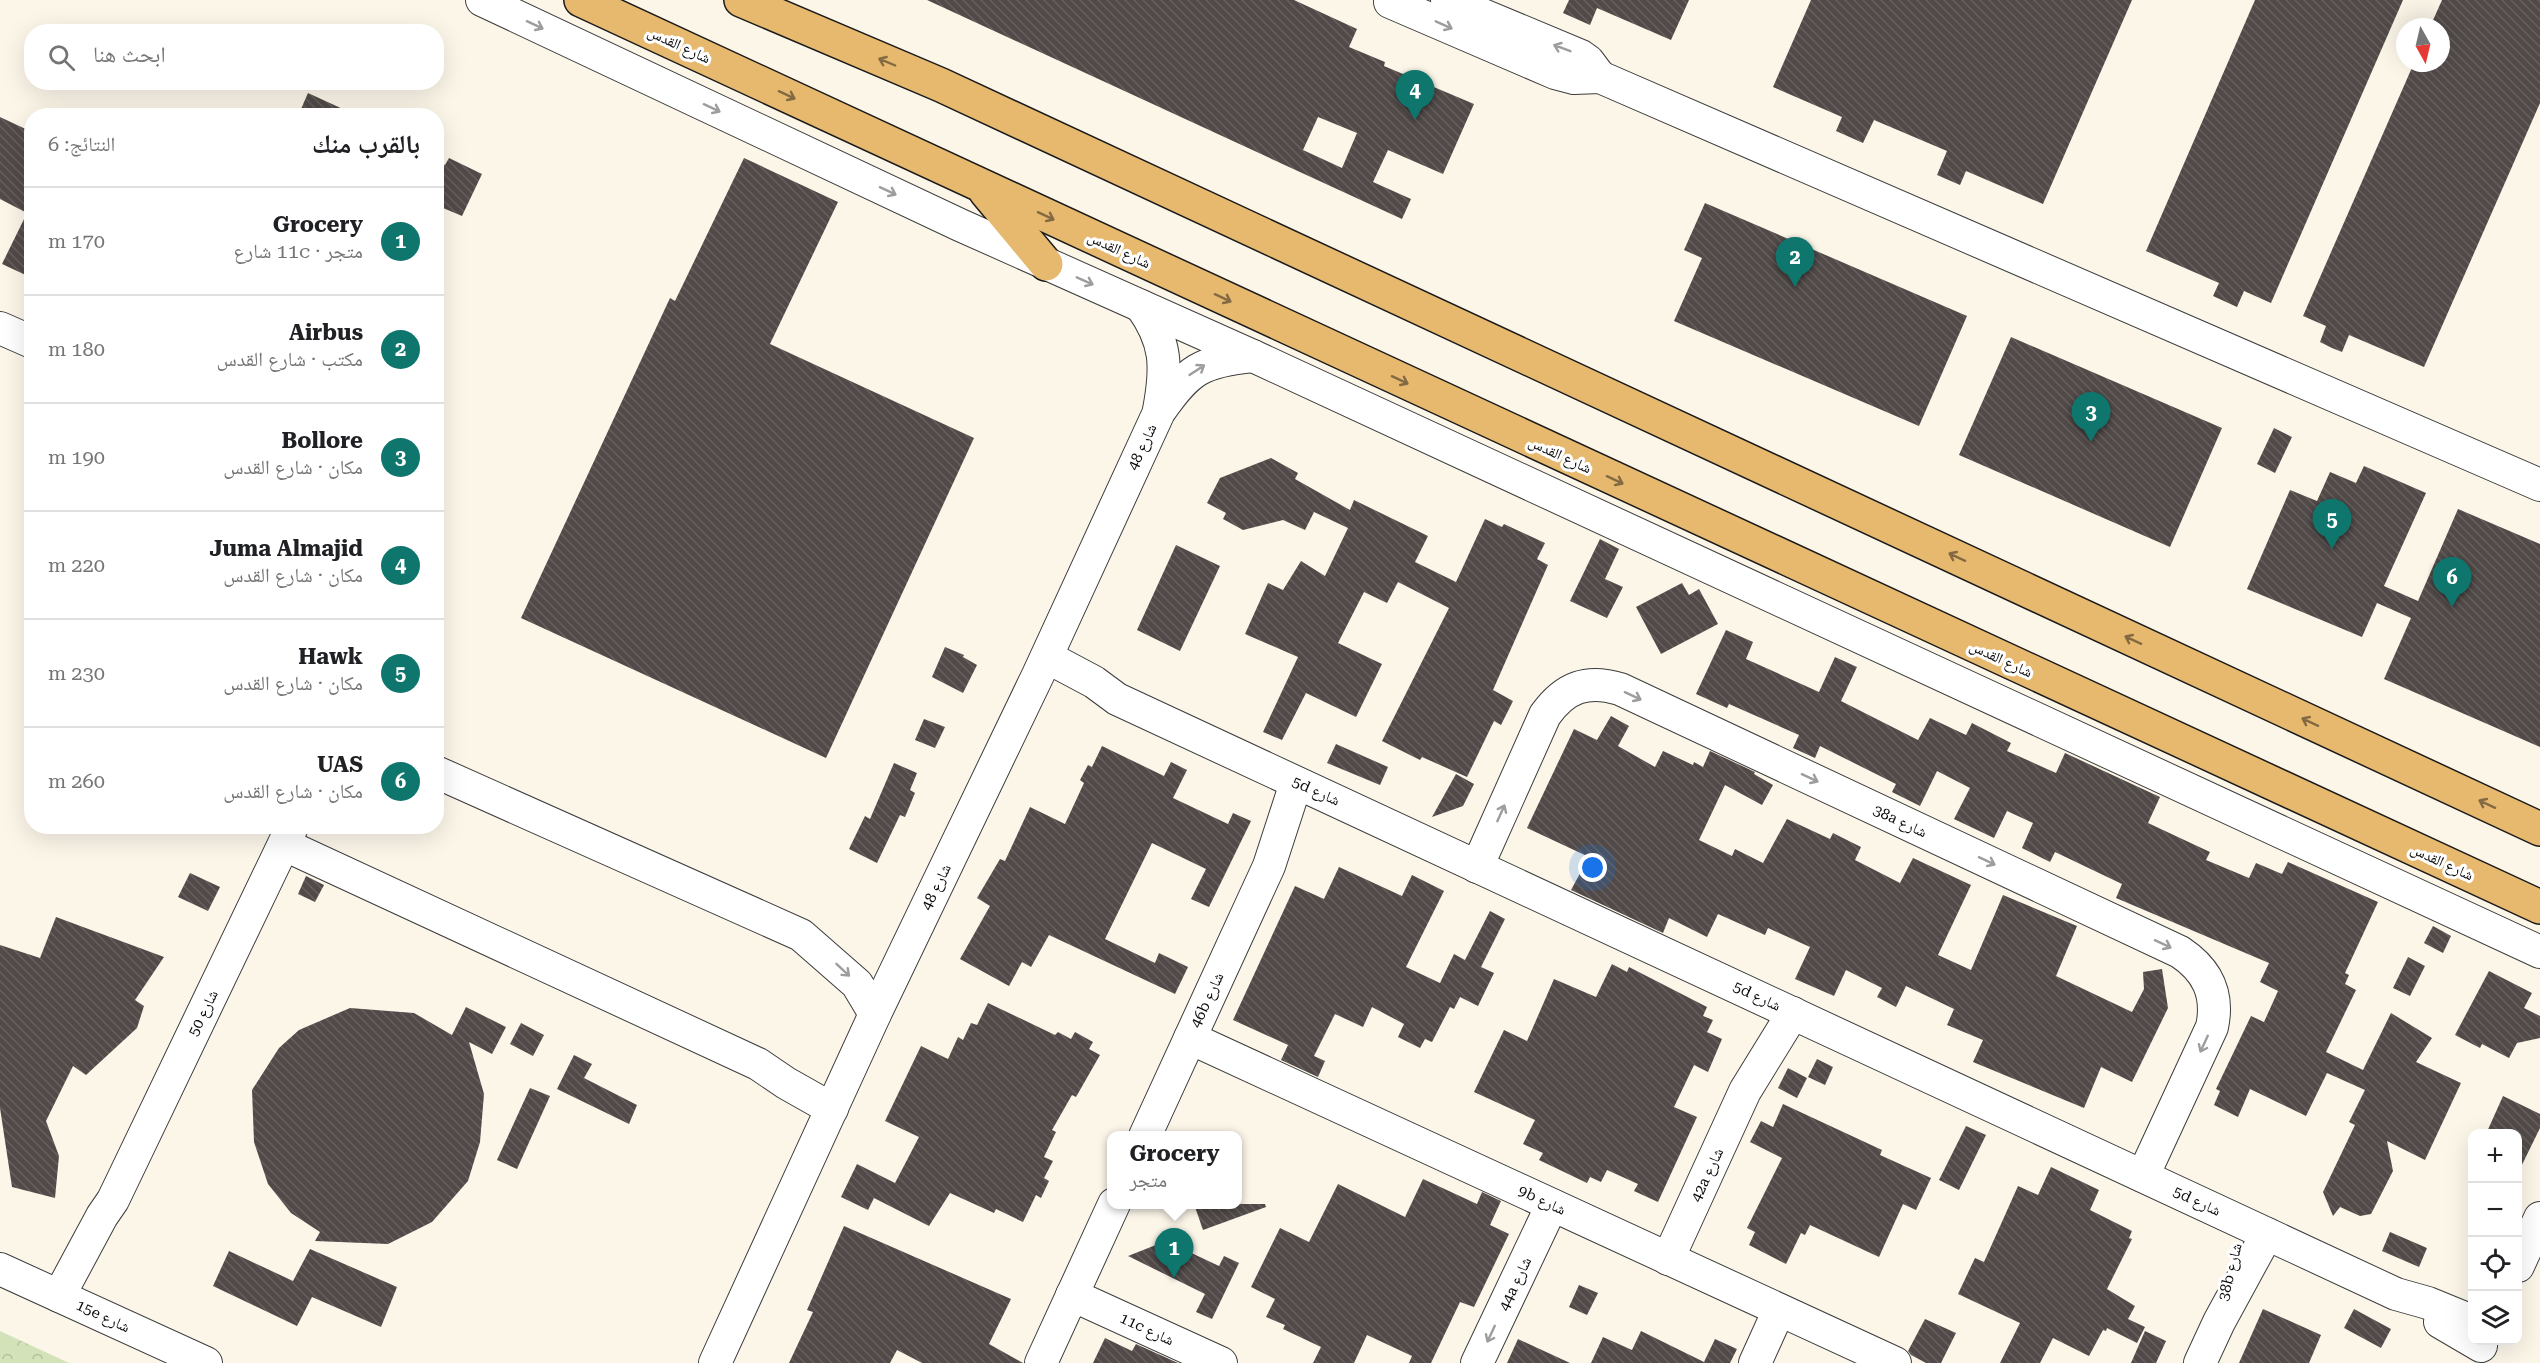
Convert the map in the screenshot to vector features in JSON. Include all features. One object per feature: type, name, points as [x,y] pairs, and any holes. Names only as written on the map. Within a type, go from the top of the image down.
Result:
[{"type":"main road","name":"شارع القدس","points":[[581,0],[2540,907]]},
{"type":"main road","points":[[741,0],[941,85],[2540,829]]},
{"type":"main road","points":[[981,186],[1046,264]]},
{"type":"street","points":[[482,0],[1046,264],[1253,356],[2540,952]]},
{"type":"street","points":[[1447,0],[1581,56],[1588,61],[1600,77]]},
{"type":"street","points":[[1390,2],[1555,74],[1574,78],[1600,77],[2540,485]]},
{"type":"street","name":"شارع 48","points":[[1141,306],[1154,324],[1162,344],[1165,368],[1159,412]]},
{"type":"street","points":[[0,328],[24,338]]},
{"type":"street","name":"شارع 48","points":[[715,1363],[875,1014],[1042,666],[1159,412],[1187,376],[1205,364],[1228,358],[1253,356]]},
{"type":"street","name":"5d شارع","points":[[1042,666],[1094,682],[1117,699],[1477,867],[2396,1294],[2428,1303],[2468,1336]]},
{"type":"street","name":"38a شارع","points":[[1477,867],[1545,715],[1553,703],[1571,691],[1592,684],[1606,685],[1631,694],[2180,952],[2199,966],[2212,988],[2215,1001],[2212,1027],[2143,1176]]},
{"type":"street","points":[[444,776],[801,935],[857,984],[875,1014]]},
{"type":"street","name":"46b شارع","points":[[1147,1131],[1269,866],[1294,831],[1307,787]]},
{"type":"street","points":[[289,836],[758,1064],[791,1072],[836,1100]]},
{"type":"street","name":"شارع 50","points":[[70,1300],[104,1237],[113,1200],[289,836]]},
{"type":"street","name":"42a شارع","points":[[1668,1259],[1781,1008]]},
{"type":"street","name":"9b شارع","points":[[1190,1038],[1895,1363]]},
{"type":"street","name":"44a شارع","points":[[1477,1363],[1552,1205]]},
{"type":"street","points":[[1041,1363],[1111,1209]]},
{"type":"street","points":[[2522,1256],[2540,1218]]},
{"type":"street","name":"38b شارع","points":[[2200,1363],[2219,1322],[2255,1228]]},
{"type":"street","name":"15e شارع","points":[[0,1269],[206,1363]]},
{"type":"street","name":"11c شارع","points":[[1072,1294],[1221,1363]]},
{"type":"street","points":[[1755,1363],[1779,1310]]},
{"type":"green space","points":[[0,1331],[69,1363],[0,1363]]},
{"type":"building","points":[[927,0],[1294,0],[1357,29],[1349,47],[1385,62],[1384,66],[1474,104],[1443,174],[1388,150],[1373,182],[1411,199],[1402,219]],"holes":[[[1318,117],[1357,133],[1342,168],[1303,150]]]},
{"type":"building","points":[[1569,0],[1689,0],[1671,40],[1597,8],[1590,25],[1563,13]]},
{"type":"building","points":[[1811,0],[2132,0],[2043,204],[1966,171],[1960,185],[1937,175],[1947,151],[1874,120],[1863,143],[1836,131],[1842,117],[1773,87]]},
{"type":"building","points":[[2255,0],[2403,0],[2271,303],[2244,291],[2237,307],[2213,296],[2219,283],[2146,251]]},
{"type":"building","points":[[2442,0],[2540,0],[2540,103],[2424,367],[2349,335],[2342,352],[2332,348],[2320,342],[2326,326],[2303,316],[2410,72],[2450,72],[2450,18],[2434,18]]},
{"type":"building","points":[[308,93],[341,108],[301,108]]},
{"type":"building","points":[[0,117],[24,128],[24,211],[0,199]]},
{"type":"building","points":[[449,158],[482,174],[462,216],[444,208],[445,165]]},
{"type":"building","points":[[744,158],[838,202],[770,344],[974,438],[826,758],[521,618],[670,298],[675,301]]},
{"type":"building","points":[[1705,203],[1967,316],[1919,426],[1674,321],[1702,258],[1684,250]]},
{"type":"building","points":[[24,219],[24,274],[2,264]]},
{"type":"building","points":[[2011,337],[2222,428],[2170,547],[1959,455]]},
{"type":"building","points":[[2274,428],[2292,437],[2275,473],[2257,464]]},
{"type":"building","points":[[1271,458],[1298,473],[1295,479],[1350,510],[1354,500],[1428,536],[1415,562],[1456,582],[1485,519],[1502,527],[1504,524],[1545,543],[1537,559],[1548,565],[1493,690],[1513,701],[1501,725],[1494,721],[1467,777],[1422,757],[1420,760],[1382,741],[1449,608],[1398,582],[1387,603],[1364,592],[1338,643],[1382,664],[1356,717],[1306,693],[1282,740],[1263,732],[1298,657],[1245,634],[1268,583],[1283,590],[1301,561],[1325,576],[1348,528],[1314,512],[1305,530],[1283,520],[1243,530],[1223,519],[1226,513],[1207,503],[1220,478]]},
{"type":"building","points":[[2364,466],[2426,493],[2384,586],[2418,601],[2458,509],[2540,544],[2540,747],[2384,679],[2411,618],[2377,603],[2362,637],[2247,589],[2290,490],[2317,501],[2330,472],[2356,483]]},
{"type":"building","points":[[1600,539],[1619,549],[1605,579],[1623,587],[1607,618],[1570,601]]},
{"type":"building","points":[[1176,545],[1220,566],[1180,651],[1137,630]]},
{"type":"building","points":[[1682,583],[1689,595],[1699,589],[1718,624],[1661,654],[1636,607]]},
{"type":"building","points":[[1726,630],[1753,642],[1746,659],[1819,692],[1835,657],[1857,667],[1841,701],[1918,740],[1930,718],[1966,735],[1972,723],[2011,743],[2007,751],[2056,773],[2065,753],[2160,797],[2148,823],[2210,852],[2206,860],[2249,878],[2256,863],[2282,874],[2288,862],[2378,902],[2345,973],[2349,975],[2345,984],[2356,990],[2326,1052],[2363,1070],[2391,1013],[2432,1038],[2416,1062],[2461,1083],[2425,1160],[2387,1141],[2393,1171],[2371,1214],[2360,1216],[2340,1207],[2333,1216],[2323,1192],[2355,1125],[2349,1122],[2365,1090],[2327,1073],[2306,1116],[2250,1089],[2238,1117],[2214,1105],[2220,1091],[2216,1089],[2251,1016],[2264,1022],[2278,991],[2260,982],[2269,963],[2116,898],[2122,884],[2055,852],[2050,862],[2022,848],[2033,823],[2007,811],[1994,838],[1954,819],[1970,788],[1937,771],[1920,806],[1892,792],[1896,784],[1820,746],[1815,758],[1793,748],[1799,735],[1729,704],[1727,708],[1696,694]]},
{"type":"building","points":[[945,647],[964,655],[963,657],[977,665],[963,693],[932,677]]},
{"type":"building","points":[[1611,716],[1629,726],[1618,746],[1655,767],[1663,751],[1693,765],[1694,762],[1703,767],[1710,751],[1755,772],[1754,774],[1773,785],[1762,805],[1725,785],[1699,840],[1732,856],[1735,849],[1763,863],[1787,819],[1830,839],[1833,833],[1861,847],[1855,860],[1900,883],[1913,858],[1971,885],[1938,955],[1971,970],[2003,895],[2077,926],[2056,976],[2132,1012],[2144,989],[2143,972],[2162,969],[2168,1008],[2132,1082],[2101,1067],[2084,1108],[1973,1062],[1983,1040],[1947,1025],[1954,1009],[1906,986],[1896,1007],[1877,997],[1882,988],[1846,970],[1834,996],[1795,979],[1810,947],[1768,928],[1765,935],[1718,914],[1707,937],[1669,918],[1663,933],[1571,890],[1589,857],[1527,828],[1574,729],[1597,740]]},
{"type":"building","points":[[924,719],[945,727],[935,748],[915,740]]},
{"type":"building","points":[[1336,744],[1388,767],[1380,785],[1327,763]]},
{"type":"building","points":[[1102,746],[1164,776],[1171,762],[1187,770],[1173,798],[1228,824],[1233,813],[1251,821],[1209,907],[1191,899],[1206,869],[1152,843],[1105,939],[1155,963],[1159,953],[1188,967],[1175,994],[1049,935],[1031,967],[1022,962],[1009,986],[960,959],[990,906],[977,898],[1000,859],[1005,861],[1030,807],[1065,824],[1084,783],[1080,780],[1088,765],[1092,767]]},
{"type":"building","points":[[894,763],[917,773],[910,790],[915,793],[905,817],[900,815],[877,863],[849,849],[865,816],[870,819]]},
{"type":"building","points":[[1456,774],[1474,784],[1463,806],[1432,817]]},
{"type":"building","points":[[1339,867],[1402,896],[1412,875],[1444,891],[1406,967],[1440,983],[1454,954],[1465,960],[1490,911],[1505,919],[1481,967],[1494,973],[1478,1006],[1460,997],[1454,1009],[1450,1007],[1432,1042],[1425,1039],[1420,1048],[1398,1037],[1404,1024],[1372,1007],[1363,1027],[1335,1014],[1314,1056],[1325,1061],[1318,1077],[1281,1060],[1288,1045],[1233,1020],[1295,886],[1324,899]]},
{"type":"building","points":[[190,873],[220,887],[208,911],[178,897]]},
{"type":"building","points":[[306,876],[324,885],[315,902],[298,894]]},
{"type":"building","points":[[56,917],[164,957],[135,1000],[144,1006],[137,1028],[86,1075],[73,1066],[46,1121],[59,1156],[55,1198],[12,1187],[0,1108],[0,945],[40,958]]},
{"type":"building","points":[[2433,926],[2451,936],[2443,953],[2424,943]]},
{"type":"building","points":[[2408,957],[2425,966],[2410,996],[2393,988]]},
{"type":"building","points":[[1612,964],[1627,972],[1629,967],[1707,1007],[1703,1016],[1713,1020],[1707,1032],[1722,1039],[1708,1072],[1694,1065],[1674,1107],[1697,1117],[1658,1202],[1634,1191],[1638,1184],[1607,1170],[1601,1182],[1590,1177],[1587,1183],[1539,1160],[1543,1153],[1523,1144],[1535,1120],[1474,1092],[1504,1030],[1527,1041],[1554,979],[1596,997]]},
{"type":"building","points":[[2489,971],[2532,993],[2524,1008],[2540,1016],[2540,1038],[2517,1043],[2509,1058],[2482,1044],[2480,1048],[2455,1035]]},
{"type":"building","points":[[988,1003],[1055,1035],[1058,1032],[1071,1039],[1075,1032],[1093,1042],[1089,1049],[1100,1055],[1076,1097],[1072,1095],[1052,1130],[1056,1132],[1044,1157],[1053,1161],[1044,1178],[1049,1181],[1041,1198],[1036,1195],[1023,1222],[996,1209],[994,1213],[950,1193],[929,1226],[874,1198],[868,1210],[841,1197],[857,1164],[895,1183],[919,1137],[885,1121],[921,1046],[948,1059],[958,1037],[963,1040],[971,1023],[977,1025]]},
{"type":"building","points":[[466,1007],[506,1027],[492,1054],[469,1042],[484,1094],[480,1142],[468,1181],[432,1222],[388,1244],[315,1241],[320,1232],[291,1213],[268,1184],[254,1142],[252,1090],[279,1048],[299,1030],[350,1008],[414,1013],[452,1035]]},
{"type":"building","points":[[521,1023],[544,1035],[533,1056],[510,1044]]},
{"type":"building","points":[[574,1055],[592,1064],[584,1078],[637,1105],[629,1124],[557,1089]]},
{"type":"building","points":[[1817,1059],[1833,1067],[1825,1085],[1808,1077]]},
{"type":"building","points":[[1788,1068],[1807,1078],[1797,1098],[1778,1088]]},
{"type":"building","points":[[530,1088],[550,1096],[517,1169],[497,1160]]},
{"type":"building","points":[[2503,1096],[2540,1114],[2540,1128],[2522,1165],[2522,1129],[2488,1129]]},
{"type":"building","points":[[1783,1104],[1882,1150],[1880,1155],[1931,1178],[1916,1210],[1903,1204],[1879,1257],[1810,1225],[1805,1235],[1801,1233],[1786,1264],[1749,1245],[1755,1232],[1747,1228],[1782,1158],[1750,1142],[1761,1121],[1773,1127]]},
{"type":"building","points":[[1966,1126],[1986,1135],[1959,1190],[1939,1180]]},
{"type":"building","points":[[2051,1167],[2099,1190],[2090,1210],[2132,1231],[2129,1238],[2132,1239],[2107,1289],[2135,1306],[2128,1319],[2145,1327],[2137,1343],[2107,1328],[2106,1331],[2103,1330],[2089,1356],[2053,1338],[2040,1363],[2000,1363],[2020,1323],[1958,1294],[1975,1258],[1984,1262],[2018,1186],[2038,1195]]},
{"type":"building","points":[[1423,1179],[1477,1204],[1482,1192],[1501,1201],[1490,1225],[1509,1234],[1474,1307],[1460,1302],[1431,1363],[1409,1363],[1412,1356],[1367,1335],[1354,1363],[1313,1363],[1321,1347],[1283,1329],[1285,1325],[1266,1317],[1275,1299],[1251,1287],[1280,1228],[1309,1242],[1338,1184],[1405,1217]]},
{"type":"building","points":[[1242,1204],[1265,1204],[1266,1207],[1203,1230],[1196,1209],[1242,1209]]},
{"type":"building","points":[[844,1226],[1011,1299],[989,1344],[1023,1363],[922,1363],[897,1350],[890,1363],[789,1363],[813,1312],[807,1310]]},
{"type":"building","points":[[2390,1232],[2427,1248],[2419,1267],[2382,1251]]},
{"type":"building","points":[[1166,1241],[1219,1266],[1224,1256],[1239,1263],[1212,1319],[1196,1312],[1205,1294],[1128,1256]]},
{"type":"building","points":[[310,1249],[397,1287],[381,1327],[312,1297],[297,1326],[213,1286],[229,1251],[293,1281]]},
{"type":"building","points":[[1579,1285],[1598,1293],[1587,1315],[1569,1307]]},
{"type":"building","points":[[2263,1309],[2321,1335],[2309,1363],[2239,1363]]},
{"type":"building","points":[[2354,1309],[2391,1329],[2381,1348],[2344,1328]]},
{"type":"building","points":[[1925,1319],[1956,1333],[1941,1363],[1926,1363],[1908,1351]]},
{"type":"building","points":[[1641,1331],[1704,1362],[1715,1339],[1737,1349],[1730,1363],[1591,1363],[1603,1337],[1632,1350]]},
{"type":"building","points":[[2145,1331],[2166,1341],[2156,1363],[2131,1363]]},
{"type":"building","points":[[1105,1338],[1132,1351],[1136,1344],[1178,1363],[1093,1363]]},
{"type":"building","points":[[1518,1339],[1570,1363],[1507,1363]]},
{"type":"place","name":"Juma Almajid","points":[[1415,120]]},
{"type":"place","name":"Airbus","points":[[1795,287]]},
{"type":"place","name":"Bollore","points":[[2091,442]]},
{"type":"place","name":"Hawk","points":[[2332,549]]},
{"type":"place","name":"UAS","points":[[2452,607]]},
{"type":"place","name":"Grocery","points":[[1174,1278]]}]
